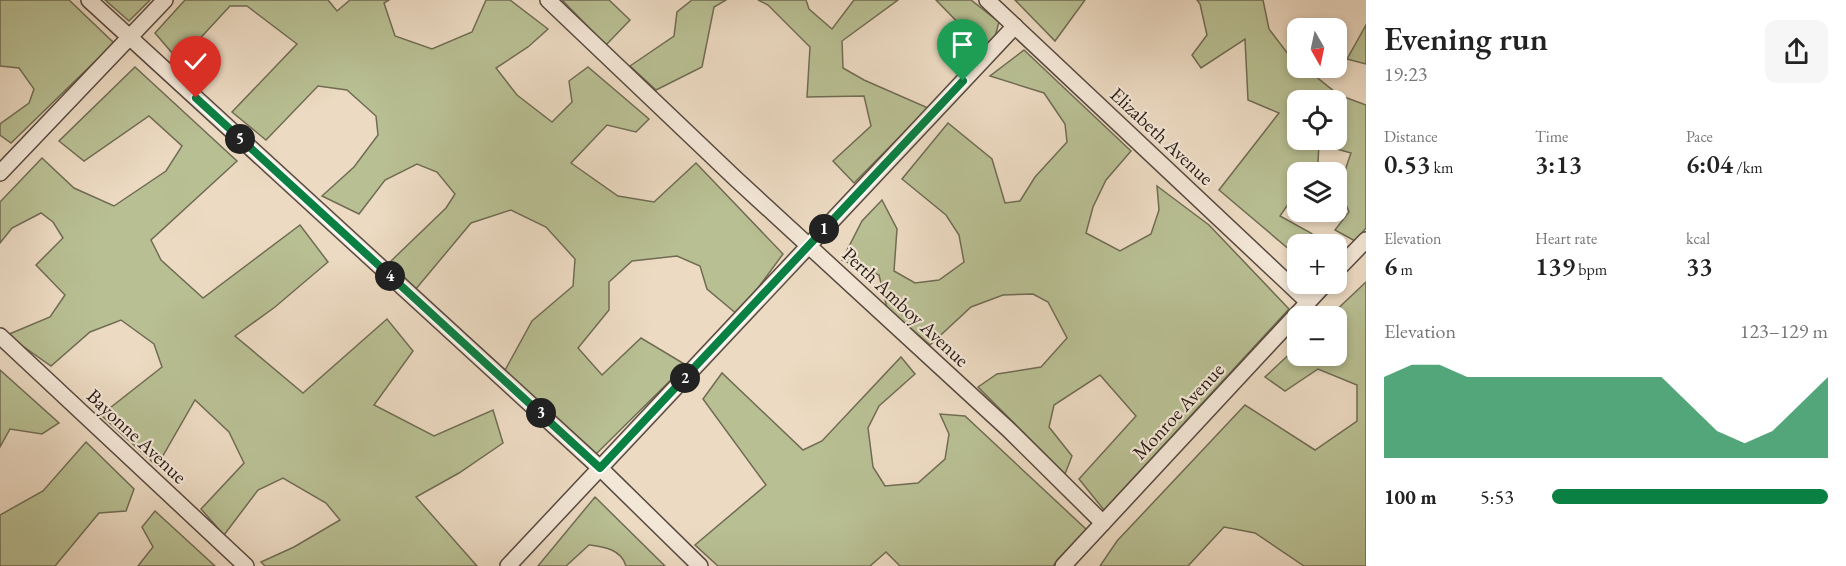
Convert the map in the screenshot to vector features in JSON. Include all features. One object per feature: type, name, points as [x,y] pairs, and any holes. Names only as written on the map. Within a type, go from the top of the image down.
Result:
[{"type":"street","points":[[89,0],[600,468],[700,566]]},
{"type":"street","points":[[0,173],[165,0]]},
{"type":"street","name":"Perth Amboy Avenue","points":[[548,0],[809,246],[1008,429],[1104,523]]},
{"type":"street","name":"Elizabeth Avenue","points":[[987,0],[1308,302]]},
{"type":"street","points":[[508,566],[1015,26]]},
{"type":"street","points":[[1347,260],[1366,240]]},
{"type":"street","name":"Monroe Avenue","points":[[1063,566],[1316,294]]},
{"type":"street","name":"Bayonne Avenue","points":[[0,336],[246,566]]},
{"type":"green space","points":[[0,0],[69,0],[114,43],[11,143],[0,135],[0,124],[29,103],[34,89],[19,68],[0,66]]},
{"type":"green space","points":[[105,0],[150,0],[129,21]]},
{"type":"green space","points":[[185,0],[328,0],[337,11],[350,0],[389,0],[384,3],[395,36],[432,49],[472,32],[486,0],[510,0],[548,29],[528,47],[496,68],[517,95],[552,122],[572,102],[569,81],[588,67],[649,119],[636,132],[607,125],[571,163],[618,196],[654,202],[696,163],[783,254],[738,315],[707,289],[700,266],[677,256],[632,261],[609,282],[609,310],[578,348],[602,375],[641,338],[686,365],[593,457],[504,372],[532,321],[573,286],[575,259],[546,227],[511,210],[471,223],[415,290],[391,261],[446,208],[455,194],[437,172],[417,164],[385,180],[359,214],[322,196],[354,167],[378,135],[376,116],[347,90],[318,86],[266,140],[232,112],[297,44],[247,6],[230,6],[179,61],[155,33]]},
{"type":"green space","points":[[562,0],[609,0],[630,20],[606,45]]},
{"type":"green space","points":[[692,0],[726,0],[714,7],[702,67],[656,90],[630,66],[674,36],[677,12]]},
{"type":"green space","points":[[758,0],[806,0],[809,9],[832,29],[854,0],[898,0],[842,41],[843,68],[864,80],[928,108],[854,183],[833,161],[871,126],[864,96],[807,97],[810,47],[768,5]]},
{"type":"green space","points":[[936,0],[971,0],[999,22],[993,44],[977,42]]},
{"type":"green space","points":[[1015,0],[1085,0],[1055,41]]},
{"type":"green space","points":[[1197,0],[1263,0],[1269,29],[1287,53],[1287,78],[1318,78],[1333,90],[1287,90],[1287,150],[1319,150],[1318,162],[1287,162],[1287,206],[1280,216],[1287,222],[1312,234],[1287,234],[1287,248],[1219,190],[1279,113],[1248,100],[1245,39],[1201,68],[1192,55],[1207,35]]},
{"type":"green space","points":[[1366,25],[1366,64],[1347,59]]},
{"type":"green space","points":[[1024,50],[1131,151],[1106,180],[1093,207],[1086,233],[1120,251],[1151,234],[1159,210],[1157,186],[1209,225],[1287,307],[1287,311],[1104,510],[1079,479],[1136,416],[1100,375],[1054,405],[1049,427],[1072,456],[1065,474],[978,387],[997,374],[1041,367],[1067,338],[1048,302],[1033,294],[1003,295],[971,307],[930,345],[887,308],[879,275],[842,260],[862,221],[882,200],[897,229],[894,271],[915,283],[939,280],[964,262],[959,235],[946,215],[902,179],[948,123],[992,159],[1005,203],[1020,201],[1035,177],[1067,142],[1065,124],[1044,93],[990,76]]},
{"type":"green space","points":[[135,67],[237,161],[151,240],[161,260],[203,298],[300,225],[328,262],[275,307],[235,336],[303,393],[387,319],[413,351],[374,405],[434,436],[493,410],[503,443],[459,473],[416,497],[477,566],[265,566],[261,562],[294,547],[340,520],[326,503],[283,478],[258,490],[224,535],[201,509],[244,463],[229,432],[195,400],[157,466],[101,415],[162,367],[154,344],[121,320],[90,332],[51,366],[7,335],[50,317],[65,295],[36,265],[63,238],[53,222],[41,213],[12,228],[0,243],[0,202],[42,158],[74,188],[114,206],[166,171],[182,146],[149,116],[84,161],[59,141]]},
{"type":"green space","points":[[1347,98],[1366,105],[1366,228],[1355,241],[1347,237],[1347,234],[1335,230],[1341,222],[1347,222],[1349,212],[1347,165],[1351,153],[1340,150],[1347,150]]},
{"type":"green space","points":[[1366,282],[1366,566],[1304,566],[1255,533],[1224,527],[1188,566],[1100,566],[1117,541],[1245,405],[1315,450],[1357,421],[1357,385],[1318,369],[1285,391],[1265,377],[1287,356],[1287,366],[1347,366],[1347,306],[1341,306]]},
{"type":"green space","points":[[901,357],[915,374],[879,406],[868,428],[873,467],[885,486],[918,483],[945,459],[949,434],[940,414],[965,416],[1087,530],[1053,566],[900,566],[886,552],[870,566],[718,566],[695,545],[766,485],[703,399],[722,373],[803,450],[822,441]]},
{"type":"green space","points":[[0,370],[59,423],[42,434],[10,429],[0,447]]},
{"type":"green space","points":[[86,442],[134,489],[126,511],[99,513],[55,566],[0,566],[0,515],[43,491]]},
{"type":"green space","points":[[595,497],[665,566],[626,566],[624,560],[616,552],[589,545],[566,566],[538,566]]},
{"type":"green space","points":[[155,511],[215,566],[138,566],[153,547],[142,527]]},
{"type":"route","points":[[196,98],[600,468],[963,81]]}]
